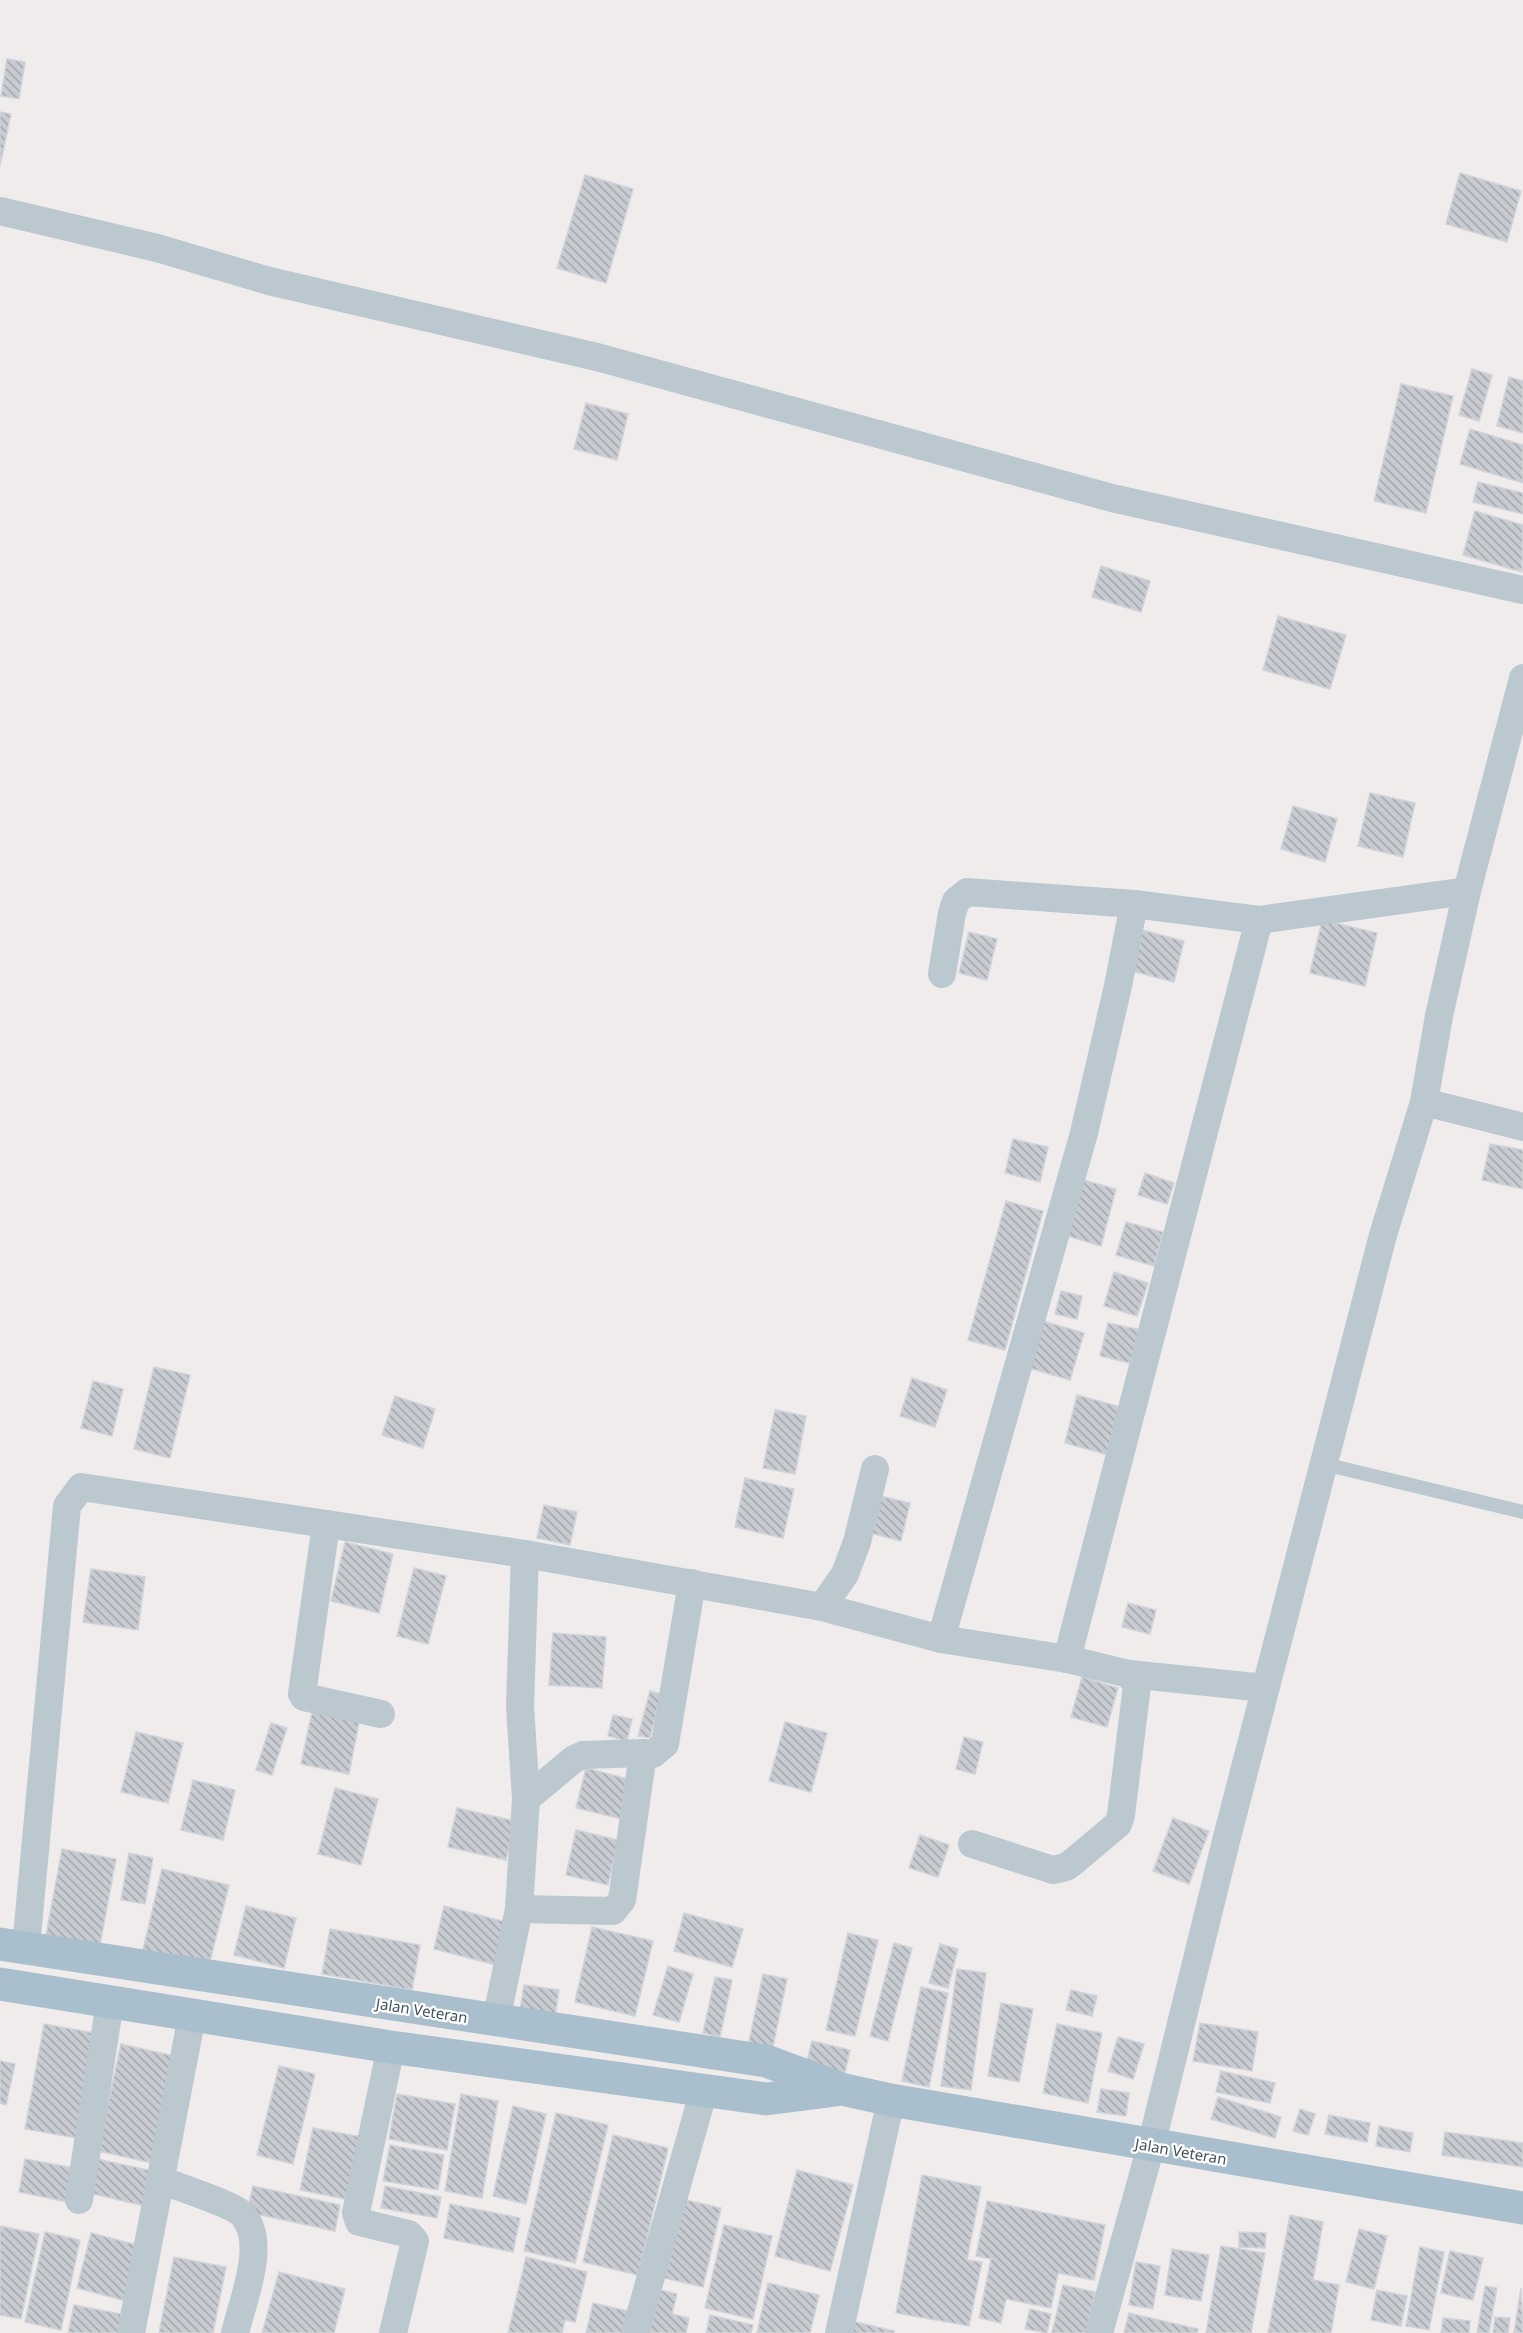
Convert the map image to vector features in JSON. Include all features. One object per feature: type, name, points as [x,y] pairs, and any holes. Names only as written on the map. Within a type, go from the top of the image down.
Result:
[{"type":"main road","name":"Jalan Veteran","points":[[13,1946],[766,2061],[841,2090],[891,2100],[1523,2208]]},
{"type":"main road","name":"Jalan Veteran","points":[[0,1984],[391,2048],[766,2099],[841,2090]]},
{"type":"street","points":[[0,211],[157,248],[269,281],[597,357],[1112,498],[1523,590]]},
{"type":"street","points":[[1099,2333],[1151,2146],[1265,1688],[1383,1235],[1424,1102],[1439,1016],[1467,891],[1523,678]]},
{"type":"street","points":[[942,974],[952,913],[956,901],[967,892],[1134,904],[1259,920],[1467,891]]},
{"type":"street","points":[[942,1639],[1084,1133],[1118,986],[1134,904]]},
{"type":"street","points":[[1067,1659],[1259,920]]},
{"type":"street","points":[[1424,1102],[1523,1127]]},
{"type":"street","points":[[822,1608],[845,1574],[857,1542],[875,1470]]},
{"type":"street","points":[[13,1946],[67,1506],[81,1487],[525,1554],[692,1583],[822,1608],[962,1645],[1067,1659],[1130,1674],[1265,1688]]},
{"type":"street","points":[[326,1524],[302,1694],[304,1697],[381,1714]]},
{"type":"street","points":[[496,2021],[519,1910],[526,1799],[520,1706],[525,1554]]},
{"type":"street","points":[[526,1799],[574,1759],[583,1755],[653,1754],[665,1744],[692,1583]]},
{"type":"street","points":[[972,1844],[1053,1870],[1066,1867],[1118,1824],[1137,1686],[1130,1674]]},
{"type":"street","points":[[519,1910],[614,1911],[619,1907],[622,1900],[643,1753]]},
{"type":"street","points":[[79,2200],[110,2002]]},
{"type":"street","points":[[131,2333],[192,2016]]},
{"type":"street","points":[[391,2048],[356,2213],[359,2222],[409,2234],[415,2241],[393,2333]]},
{"type":"street","points":[[635,2333],[704,2090]]},
{"type":"street","points":[[839,2333],[891,2100]]},
{"type":"street","points":[[161,2180],[241,2213],[253,2230],[255,2249],[235,2333]]},
{"type":"lane","points":[[1324,1464],[1523,1512]]},
{"type":"building","points":[[7,59],[25,62],[19,99],[1,96]]},
{"type":"building","points":[[0,112],[11,114],[0,166]]},
{"type":"building","points":[[1460,173],[1521,191],[1507,242],[1446,224]]},
{"type":"building","points":[[585,175],[633,189],[606,283],[557,268]]},
{"type":"building","points":[[1472,369],[1492,375],[1479,421],[1459,415]]},
{"type":"building","points":[[1509,377],[1523,381],[1523,433],[1497,426]]},
{"type":"building","points":[[1401,384],[1453,396],[1426,513],[1374,501]]},
{"type":"building","points":[[586,403],[628,414],[617,460],[574,449]]},
{"type":"building","points":[[1470,429],[1523,445],[1523,483],[1460,464]]},
{"type":"building","points":[[1478,482],[1523,493],[1523,514],[1473,502]]},
{"type":"building","points":[[1475,511],[1523,525],[1522,572],[1463,555]]},
{"type":"building","points":[[1101,566],[1150,581],[1141,612],[1092,597]]},
{"type":"building","points":[[1278,616],[1346,635],[1330,689],[1263,670]]},
{"type":"building","points":[[1370,793],[1415,803],[1403,857],[1358,846]]},
{"type":"building","points":[[1293,806],[1337,819],[1325,862],[1281,849]]},
{"type":"building","points":[[1322,920],[1377,933],[1365,986],[1310,973]]},
{"type":"building","points":[[1142,930],[1184,941],[1174,982],[1132,971]]},
{"type":"building","points":[[969,932],[997,939],[987,980],[959,973]]},
{"type":"building","points":[[1013,1139],[1048,1147],[1040,1182],[1005,1173]]},
{"type":"building","points":[[1490,1144],[1523,1150],[1523,1189],[1482,1180]]},
{"type":"building","points":[[1145,1173],[1174,1183],[1167,1204],[1138,1195]]},
{"type":"building","points":[[1076,1178],[1116,1189],[1101,1246],[1061,1234]]},
{"type":"building","points":[[1006,1201],[1043,1211],[1005,1350],[968,1340]]},
{"type":"building","points":[[1126,1222],[1163,1232],[1154,1266],[1116,1255]]},
{"type":"building","points":[[1114,1272],[1148,1283],[1137,1316],[1104,1306]]},
{"type":"building","points":[[1061,1291],[1082,1296],[1077,1319],[1055,1314]]},
{"type":"building","points":[[1043,1321],[1084,1333],[1070,1380],[1029,1368]]},
{"type":"building","points":[[1108,1323],[1142,1330],[1134,1364],[1100,1356]]},
{"type":"building","points":[[154,1367],[190,1375],[170,1458],[134,1449]]},
{"type":"building","points":[[912,1378],[947,1390],[935,1427],[900,1416]]},
{"type":"building","points":[[93,1381],[123,1389],[112,1436],[81,1428]]},
{"type":"building","points":[[1077,1395],[1121,1407],[1109,1455],[1065,1443]]},
{"type":"building","points":[[395,1396],[435,1409],[423,1448],[382,1435]]},
{"type":"building","points":[[775,1410],[806,1416],[795,1474],[763,1468]]},
{"type":"building","points":[[745,1478],[794,1489],[783,1538],[735,1527]]},
{"type":"building","points":[[880,1496],[910,1503],[901,1541],[870,1533]]},
{"type":"building","points":[[544,1505],[577,1512],[570,1545],[537,1538]]},
{"type":"building","points":[[345,1542],[393,1554],[379,1613],[331,1601]]},
{"type":"building","points":[[414,1568],[446,1576],[428,1644],[397,1636]]},
{"type":"building","points":[[91,1569],[145,1577],[138,1630],[83,1622]]},
{"type":"building","points":[[1128,1603],[1156,1610],[1150,1634],[1122,1627]]},
{"type":"building","points":[[553,1633],[606,1637],[602,1688],[549,1685]]},
{"type":"building","points":[[1082,1677],[1118,1688],[1107,1727],[1071,1717]]},
{"type":"building","points":[[650,1691],[661,1694],[650,1738],[638,1736]]},
{"type":"building","points":[[313,1707],[360,1717],[349,1774],[301,1764]]},
{"type":"building","points":[[613,1715],[632,1719],[627,1741],[608,1736]]},
{"type":"building","points":[[785,1722],[827,1733],[811,1792],[769,1781]]},
{"type":"building","points":[[271,1723],[287,1728],[272,1775],[256,1770]]},
{"type":"building","points":[[136,1732],[183,1743],[168,1803],[121,1792]]},
{"type":"building","points":[[964,1737],[983,1742],[975,1774],[956,1769]]},
{"type":"building","points":[[586,1768],[632,1780],[622,1819],[576,1808]]},
{"type":"building","points":[[193,1780],[235,1790],[223,1840],[181,1830]]},
{"type":"building","points":[[335,1788],[378,1799],[361,1865],[318,1854]]},
{"type":"building","points":[[457,1808],[515,1821],[506,1860],[448,1847]]},
{"type":"building","points":[[1173,1818],[1209,1831],[1189,1884],[1153,1871]]},
{"type":"building","points":[[576,1830],[618,1840],[608,1885],[566,1875]]},
{"type":"building","points":[[920,1835],[949,1845],[938,1877],[909,1868]]},
{"type":"building","points":[[62,1849],[116,1859],[98,1956],[44,1946]]},
{"type":"building","points":[[129,1853],[153,1858],[145,1904],[121,1900]]},
{"type":"building","points":[[162,1869],[229,1885],[208,1970],[142,1954]]},
{"type":"building","points":[[246,1906],[296,1918],[284,1968],[234,1955]]},
{"type":"building","points":[[444,1906],[506,1922],[496,1965],[434,1949]]},
{"type":"building","points":[[684,1913],[743,1929],[732,1967],[674,1951]]},
{"type":"building","points":[[592,1927],[653,1941],[635,2016],[575,2002]]},
{"type":"building","points":[[330,1929],[420,1945],[412,1990],[322,1974]]},
{"type":"building","points":[[848,1933],[878,1940],[855,2036],[826,2030]]},
{"type":"building","points":[[894,1943],[912,1948],[888,2041],[870,2036]]},
{"type":"building","points":[[940,1944],[958,1949],[948,1988],[929,1983]]},
{"type":"building","points":[[668,1966],[693,1974],[679,2022],[653,2015]]},
{"type":"building","points":[[957,1969],[986,1973],[971,2090],[941,2086]]},
{"type":"building","points":[[763,1974],[787,1979],[771,2056],[747,2051]]},
{"type":"building","points":[[715,1977],[732,1980],[720,2037],[703,2033]]},
{"type":"building","points":[[524,1985],[559,1990],[555,2017],[520,2011]]},
{"type":"building","points":[[921,1987],[948,1993],[929,2087],[902,2081]]},
{"type":"building","points":[[1071,1990],[1097,1996],[1092,2016],[1066,2010]]},
{"type":"building","points":[[1001,2003],[1033,2009],[1019,2082],[988,2076]]},
{"type":"building","points":[[1200,2023],[1258,2032],[1252,2071],[1193,2061]]},
{"type":"building","points":[[44,2024],[95,2033],[76,2138],[25,2129]]},
{"type":"building","points":[[1057,2024],[1102,2033],[1088,2103],[1043,2093]]},
{"type":"building","points":[[1118,2037],[1144,2044],[1133,2079],[1108,2071]]},
{"type":"building","points":[[812,2041],[850,2050],[845,2073],[806,2065]]},
{"type":"building","points":[[121,2044],[179,2057],[157,2164],[98,2151]]},
{"type":"building","points":[[0,2061],[15,2064],[6,2105],[0,2103]]},
{"type":"building","points":[[279,2066],[315,2074],[293,2164],[257,2155]]},
{"type":"building","points":[[1221,2071],[1275,2083],[1270,2103],[1216,2092]]},
{"type":"building","points":[[1101,2089],[1129,2093],[1126,2116],[1097,2112]]},
{"type":"building","points":[[397,2094],[455,2104],[447,2150],[389,2139]]},
{"type":"building","points":[[461,2094],[498,2101],[482,2198],[445,2191]]},
{"type":"building","points":[[1218,2097],[1281,2117],[1275,2138],[1211,2119]]},
{"type":"building","points":[[513,2106],[546,2114],[526,2204],[493,2196]]},
{"type":"building","points":[[1300,2109],[1315,2114],[1308,2135],[1293,2131]]},
{"type":"building","points":[[556,2113],[608,2125],[575,2263],[524,2251]]},
{"type":"building","points":[[1329,2115],[1370,2123],[1367,2142],[1325,2134]]},
{"type":"building","points":[[1379,2126],[1413,2133],[1410,2152],[1376,2146]]},
{"type":"building","points":[[313,2128],[362,2137],[350,2200],[300,2190]]},
{"type":"building","points":[[1445,2132],[1523,2143],[1523,2167],[1442,2155]]},
{"type":"building","points":[[613,2135],[668,2148],[638,2275],[583,2262]]},
{"type":"building","points":[[390,2145],[444,2155],[438,2190],[383,2181]]},
{"type":"building","points":[[25,2159],[75,2168],[68,2202],[19,2192]]},
{"type":"building","points":[[97,2159],[153,2171],[145,2206],[89,2193]]},
{"type":"building","points":[[797,2170],[853,2185],[830,2271],[775,2256]]},
{"type":"building","points":[[922,2175],[981,2187],[967,2260],[982,2262],[969,2326],[896,2313]]},
{"type":"building","points":[[253,2186],[340,2205],[335,2231],[247,2212]]},
{"type":"building","points":[[385,2186],[441,2197],[437,2218],[381,2208]]},
{"type":"building","points":[[682,2199],[721,2208],[703,2287],[664,2278]]},
{"type":"building","points":[[987,2201],[1105,2225],[1094,2280],[1058,2273],[1051,2308],[1006,2299],[1001,2323],[979,2318],[991,2259],[976,2256]]},
{"type":"building","points":[[450,2204],[520,2218],[513,2252],[444,2238]]},
{"type":"building","points":[[1290,2215],[1323,2222],[1313,2280],[1339,2285],[1331,2333],[1268,2333]]},
{"type":"building","points":[[724,2225],[772,2236],[753,2319],[705,2308]]},
{"type":"building","points":[[0,2226],[39,2234],[21,2319],[0,2315]]},
{"type":"building","points":[[1359,2229],[1387,2236],[1374,2289],[1346,2282]]},
{"type":"building","points":[[45,2232],[80,2240],[61,2330],[25,2322]]},
{"type":"building","points":[[1239,2232],[1266,2233],[1265,2248],[1239,2247]]},
{"type":"building","points":[[91,2233],[141,2246],[126,2301],[77,2288]]},
{"type":"building","points":[[1221,2246],[1265,2253],[1251,2333],[1206,2333]]},
{"type":"building","points":[[1420,2247],[1444,2252],[1429,2330],[1406,2326]]},
{"type":"building","points":[[1172,2249],[1209,2255],[1201,2301],[1165,2295]]},
{"type":"building","points":[[1450,2251],[1483,2258],[1473,2300],[1441,2293]]},
{"type":"building","points":[[174,2257],[226,2267],[213,2333],[159,2333]]},
{"type":"building","points":[[526,2257],[587,2272],[575,2322],[565,2320],[562,2333],[508,2333]]},
{"type":"building","points":[[1136,2262],[1160,2266],[1153,2309],[1129,2305]]},
{"type":"building","points":[[279,2272],[345,2289],[334,2333],[262,2333]]},
{"type":"building","points":[[768,2283],[819,2295],[810,2333],[757,2333]]},
{"type":"building","points":[[1063,2285],[1095,2292],[1086,2333],[1052,2333]]},
{"type":"building","points":[[1485,2286],[1497,2288],[1489,2333],[1477,2333]]},
{"type":"building","points":[[652,2288],[677,2294],[672,2314],[689,2318],[686,2333],[642,2333]]},
{"type":"building","points":[[1521,2288],[1523,2333],[1514,2333]]},
{"type":"building","points":[[1377,2290],[1407,2296],[1401,2326],[1371,2320]]},
{"type":"building","points":[[593,2303],[628,2311],[623,2333],[586,2333]]},
{"type":"building","points":[[74,2305],[126,2315],[122,2333],[68,2333]]},
{"type":"building","points":[[1030,2309],[1051,2314],[1047,2333],[1025,2329]]},
{"type":"building","points":[[1129,2313],[1198,2329],[1197,2333],[1124,2333]]},
{"type":"building","points":[[710,2315],[753,2325],[751,2333],[706,2333]]},
{"type":"building","points":[[1495,2317],[1510,2318],[1508,2333],[1493,2333]]},
{"type":"building","points":[[1443,2318],[1470,2321],[1469,2333],[1441,2333]]},
{"type":"building","points":[[852,2321],[894,2331],[894,2333],[850,2333]]}]
